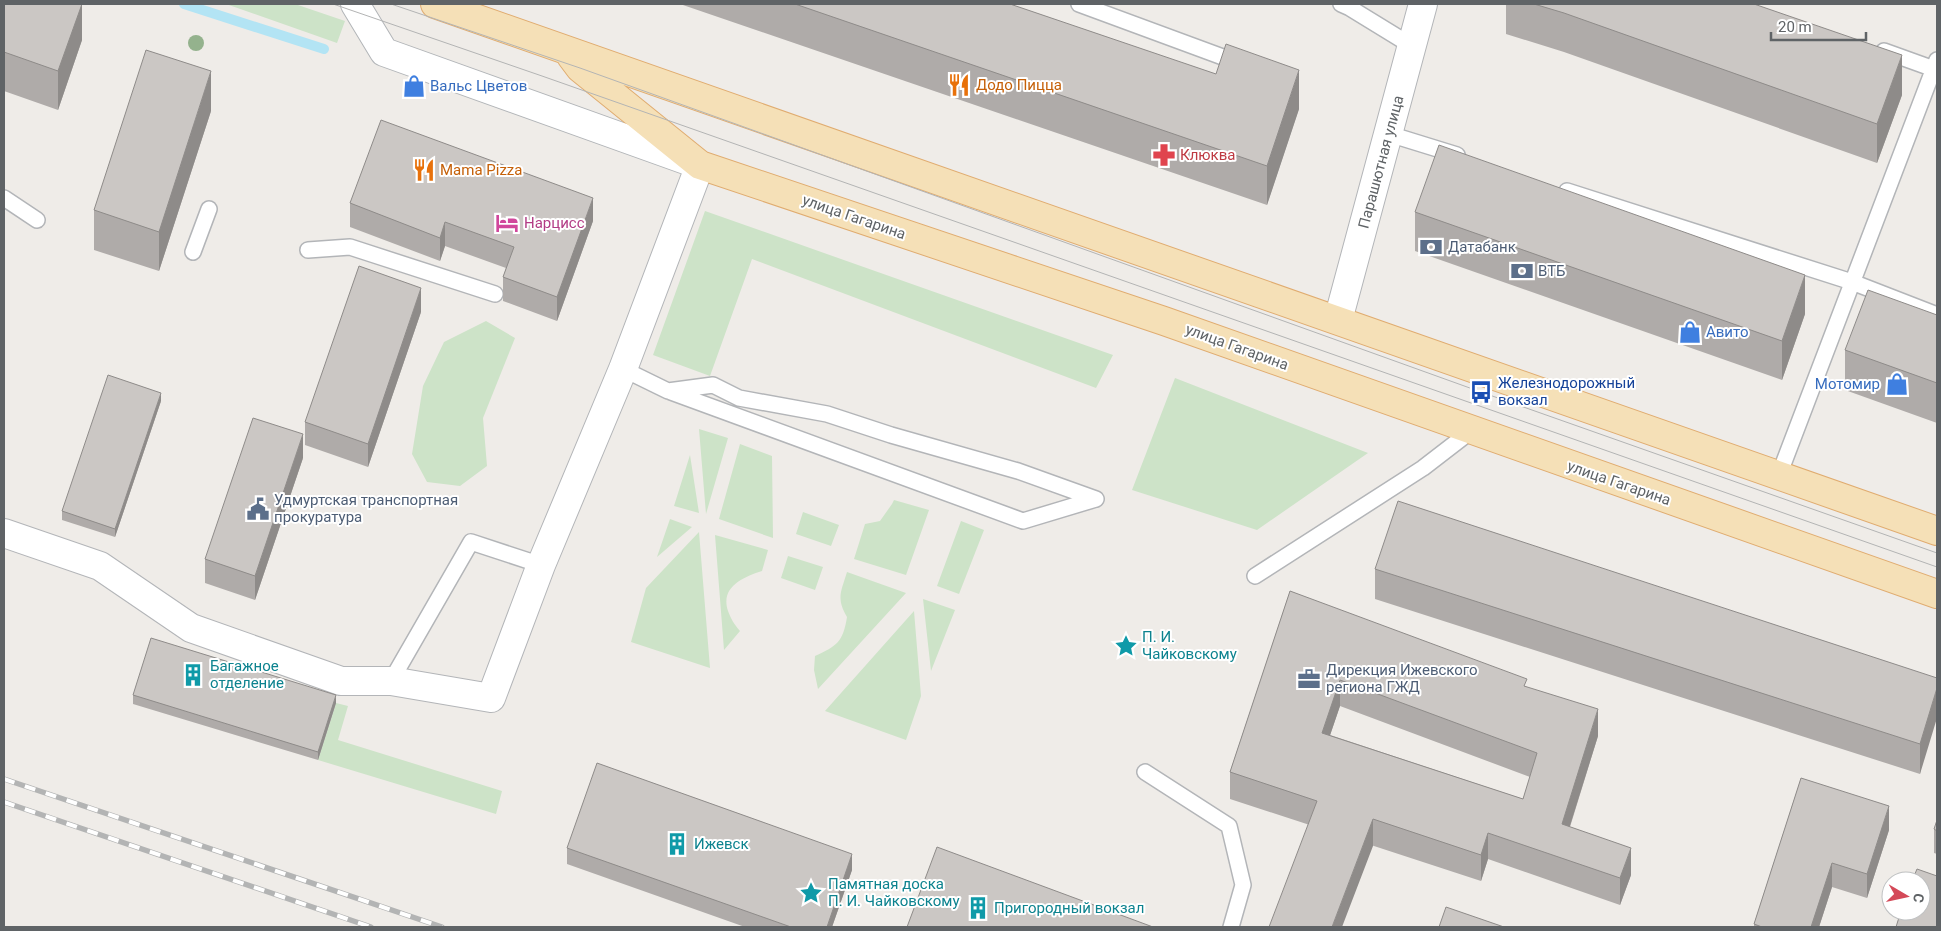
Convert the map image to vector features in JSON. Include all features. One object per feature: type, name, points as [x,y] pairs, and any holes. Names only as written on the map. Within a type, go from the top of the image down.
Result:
[{"type":"main road","points":[[435,4],[1937,531]]},
{"type":"main road","name":"улица Гагарина","points":[[567,51],[580,68],[700,165],[1164,321],[1937,594]]},
{"type":"street","points":[[4,532],[100,566],[191,628],[341,681],[392,681],[491,698],[541,565],[624,369],[700,165],[384,52],[355,4]]},
{"type":"street","name":"Парашютная улица","points":[[1338,320],[1424,4]]},
{"type":"lane","points":[[1079,4],[1252,68]]},
{"type":"lane","points":[[1341,4],[1412,46]]},
{"type":"lane","points":[[1779,475],[1936,64],[1869,46]]},
{"type":"lane","points":[[1389,134],[1474,161]]},
{"type":"lane","points":[[1550,185],[1852,282],[1937,315]]},
{"type":"lane","points":[[4,198],[37,220]]},
{"type":"lane","points":[[193,252],[209,209]]},
{"type":"lane","points":[[308,250],[350,247],[495,294]]},
{"type":"lane","points":[[624,369],[668,391],[1023,521],[1096,499],[1018,471],[891,435],[827,414],[738,398],[713,386],[668,391]]},
{"type":"lane","points":[[1255,576],[1424,468],[1471,431]]},
{"type":"lane","points":[[392,681],[471,542],[541,565]]},
{"type":"lane","points":[[1145,772],[1229,826],[1243,885],[1231,927]]},
{"type":"green space","points":[[226,4],[295,4],[345,21],[337,43]]},
{"type":"green space","points":[[705,211],[1113,355],[1096,388],[752,259],[710,376],[653,355]]},
{"type":"green space","points":[[486,321],[515,338],[483,418],[487,466],[460,486],[427,482],[412,454],[423,386],[444,342]]},
{"type":"green space","points":[[1175,378],[1368,453],[1257,530],[1132,490]]},
{"type":"green space","points":[[699,429],[728,438],[706,514]]},
{"type":"green space","points":[[740,444],[772,456],[773,538],[719,519]]},
{"type":"green space","points":[[690,455],[699,513],[674,506]]},
{"type":"green space","points":[[894,500],[929,510],[906,575],[854,559],[865,524],[880,521]]},
{"type":"green space","points":[[803,512],[839,525],[831,546],[796,534]]},
{"type":"green space","points":[[670,519],[692,527],[657,557]]},
{"type":"green space","points":[[961,521],[984,530],[959,594],[937,586]]},
{"type":"green space","points":[[699,532],[710,668],[631,642],[646,588]]},
{"type":"green space","points":[[715,535],[768,550],[762,571],[748,576],[735,584],[727,595],[728,611],[740,631],[724,650]]},
{"type":"green space","points":[[788,556],[823,567],[815,590],[781,578]]},
{"type":"green space","points":[[847,572],[906,593],[818,689],[814,670],[815,656],[834,646],[841,638],[847,617],[842,605],[841,590]]},
{"type":"green space","points":[[923,599],[955,610],[931,671]]},
{"type":"green space","points":[[914,611],[921,696],[906,740],[825,711]]},
{"type":"green space","points":[[336,703],[348,706],[338,740],[502,791],[496,814],[318,760]]},
{"type":"building","points":[[4,4],[82,4],[58,71],[4,52]]},
{"type":"building","points":[[795,4],[1010,4],[1216,74],[1226,44],[1299,70],[1267,166]]},
{"type":"building","points":[[1534,4],[1754,4],[1902,55],[1877,124]]},
{"type":"building","points":[[146,50],[211,71],[159,232],[94,210]]},
{"type":"building","points":[[381,120],[593,198],[557,297],[503,277],[514,247],[445,222],[440,238],[350,203]]},
{"type":"building","points":[[1439,145],[1805,275],[1782,341],[1415,212]]},
{"type":"building","points":[[359,266],[421,288],[368,444],[305,422]]},
{"type":"building","points":[[1868,290],[1937,315],[1937,383],[1845,350]]},
{"type":"building","points":[[108,375],[161,393],[115,529],[62,511]]},
{"type":"building","name":"Удмуртская транспортная прокуратура","points":[[253,418],[303,434],[255,576],[205,559]]},
{"type":"building","points":[[1398,501],[1937,678],[1937,688],[1920,744],[1375,569]]},
{"type":"building","points":[[1290,591],[1527,679],[1524,686],[1598,709],[1562,824],[1631,848],[1620,878],[1488,833],[1481,855],[1373,819],[1332,927],[1269,927],[1317,801],[1230,772]],"holes":[[[1340,680],[1537,753],[1523,799],[1322,733]]]},
{"type":"building","name":"Багажное отделение","points":[[151,638],[336,695],[318,752],[133,695]]},
{"type":"building","name":"Ижевск","points":[[597,763],[852,854],[827,927],[791,927],[567,848]]},
{"type":"building","points":[[1801,778],[1889,806],[1867,874],[1832,863],[1811,927],[1762,927],[1754,924]]},
{"type":"building","points":[[1937,820],[1937,831],[1934,829]]},
{"type":"building","points":[[937,847],[1153,927],[907,927]]},
{"type":"building","points":[[1931,874],[1937,876],[1937,927],[1896,927],[1898,921],[1931,921]]},
{"type":"building","points":[[1446,907],[1504,927],[1439,927]]},
{"type":"waterway","points":[[184,4],[324,49]]},
{"type":"tram line","points":[[333,4],[1937,567]]},
{"type":"tram line","points":[[391,4],[580,68],[1481,392],[1937,553]]},
{"type":"railway","points":[[4,779],[442,927]]},
{"type":"railway","points":[[4,802],[371,927]]},
{"type":"place","name":"Додо Пицца","points":[[959,85]]},
{"type":"place","name":"Вальс Цветов","points":[[414,86]]},
{"type":"place","name":"Клюква","points":[[1164,155]]},
{"type":"place","name":"Mama Pizza","points":[[424,170]]},
{"type":"place","name":"Нарцисс","points":[[507,223]]},
{"type":"place","name":"Датабанк","points":[[1431,247]]},
{"type":"place","name":"ВТБ","points":[[1522,271]]},
{"type":"place","name":"Авито","points":[[1690,332]]},
{"type":"place","name":"Мотомир","points":[[1897,384]]},
{"type":"place","name":"Железнодорожный вокзал","points":[[1481,392]]},
{"type":"place","name":"Удмуртская транспортная прокуратура","points":[[258,509]]},
{"type":"place","name":"П. И. Чайковскому","points":[[1126,646]]},
{"type":"place","name":"Багажное отделение","points":[[193,675]]},
{"type":"place","name":"Дирекция Ижевского региона ГЖД","points":[[1309,679]]},
{"type":"place","name":"Ижевск","points":[[677,844]]},
{"type":"place","name":"Памятная доска П. И. Чайковскому","points":[[811,893]]},
{"type":"place","name":"Пригородный вокзал","points":[[978,908]]}]
